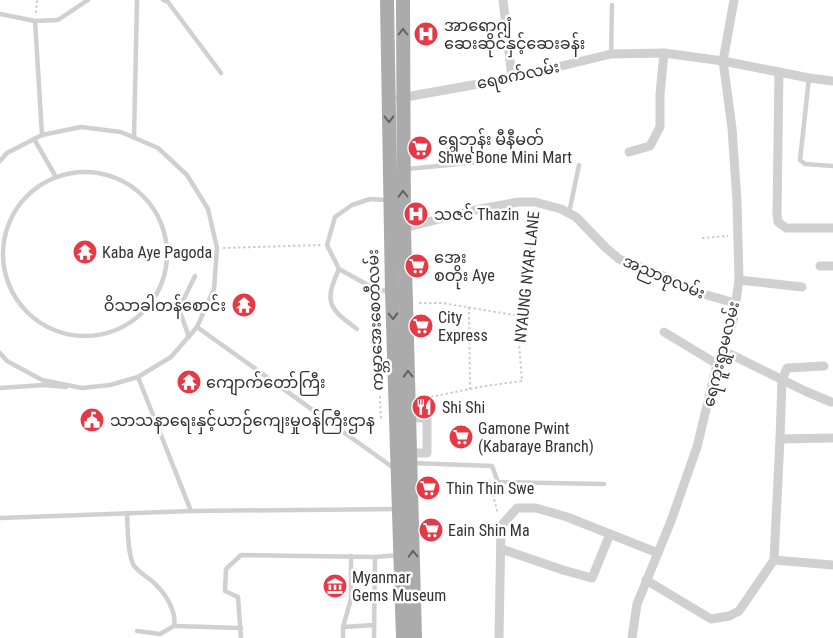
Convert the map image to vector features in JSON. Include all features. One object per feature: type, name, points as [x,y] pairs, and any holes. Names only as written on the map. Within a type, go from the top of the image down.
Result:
[{"type":"main road","name":"ကမ္ဘာအေးစေတီလမ်း","points":[[387,0],[392,292],[406,456],[397,470],[406,509],[400,555],[403,638]]},
{"type":"main road","name":"ကမ္ဘာအေးစေတီလမ်း","points":[[403,0],[403,169],[409,418],[406,456],[406,509],[415,638]]},
{"type":"street","points":[[503,0],[512,78]]},
{"type":"street","name":"ရေကူးရွာမလမ်း","points":[[632,638],[637,604],[697,447],[717,364],[732,322],[739,280],[732,128],[723,61],[734,0]]},
{"type":"street","name":"ရေစက်လမ်း","points":[[388,99],[403,98],[512,78],[611,54],[664,53],[723,61],[833,81]]},
{"type":"street","points":[[629,152],[650,146],[660,127],[660,94],[664,53]]},
{"type":"street","points":[[779,72],[778,222],[786,228],[833,228]]},
{"type":"street","name":"အညာစုလမ်း","points":[[404,228],[475,210],[518,202],[535,202],[561,209],[576,216],[606,248],[620,259],[655,272],[696,292],[735,303]]},
{"type":"street","points":[[820,266],[833,266]]},
{"type":"street","points":[[739,280],[802,287]]},
{"type":"street","points":[[664,332],[717,364]]},
{"type":"street","points":[[722,350],[831,402]]},
{"type":"street","points":[[646,580],[711,619],[720,619],[739,612],[774,560],[782,380],[787,368],[824,366]]},
{"type":"street","points":[[780,439],[833,438]]},
{"type":"street","points":[[499,638],[501,526],[517,508],[536,508],[567,516],[658,552]]},
{"type":"street","points":[[501,549],[592,578],[610,534]]},
{"type":"street","points":[[774,560],[833,565]]},
{"type":"lane","points":[[0,14],[35,21],[58,20],[88,0]]},
{"type":"lane","points":[[134,138],[137,0]]},
{"type":"lane","points":[[163,0],[168,2],[222,74]]},
{"type":"lane","points":[[611,54],[612,5]]},
{"type":"lane","points":[[35,21],[42,135]]},
{"type":"lane","points":[[809,78],[800,160],[805,164],[833,166]]},
{"type":"lane","points":[[0,161],[7,154],[42,135],[81,127],[121,132],[158,148],[188,175],[208,209],[217,248],[214,289],[197,327],[171,357],[138,377],[110,385],[82,388],[43,386],[0,388]]},
{"type":"lane","points":[[34,139],[56,177]]},
{"type":"lane","points":[[403,169],[480,162]]},
{"type":"lane","points":[[569,213],[579,165]]},
{"type":"lane","points":[[94,172],[114,177],[132,187],[148,200],[159,218],[166,237],[168,258],[164,278],[156,297],[143,313],[126,325],[107,333],[87,336],[66,334],[47,327],[30,315],[16,299],[7,281],[3,254],[4,240],[10,220],[20,203],[35,188],[56,177],[73,173],[94,172]]},
{"type":"lane","points":[[390,200],[370,199],[352,205],[335,217],[327,245],[339,268],[375,289],[392,292]]},
{"type":"lane","points":[[339,268],[332,286],[330,304],[339,316],[357,329]]},
{"type":"lane","points":[[189,337],[179,309],[195,276]]},
{"type":"lane","points":[[197,327],[397,470]]},
{"type":"lane","points":[[0,353],[7,361],[42,380],[82,388]]},
{"type":"lane","points":[[138,377],[191,511]]},
{"type":"lane","points":[[406,456],[492,466],[498,482],[604,484]]},
{"type":"lane","points":[[0,518],[191,511],[406,509]]},
{"type":"lane","points":[[127,513],[133,566],[157,585],[168,601],[176,619],[174,626]]},
{"type":"lane","points":[[241,638],[238,597],[225,590],[226,568],[241,555],[375,557],[400,555]]},
{"type":"lane","points":[[343,638],[343,627],[351,599],[351,556]]},
{"type":"lane","points":[[374,638],[375,557]]},
{"type":"lane","points":[[343,627],[374,625]]},
{"type":"lane","points":[[137,631],[160,634],[174,626],[241,628]]},
{"type":"path","points":[[35,21],[37,0]]},
{"type":"path","name":"NYAUNG NYAR LANE","points":[[470,390],[522,381],[519,343],[521,302],[528,265],[535,202]]},
{"type":"path","points":[[702,238],[738,236]]},
{"type":"path","points":[[176,250],[327,245]]},
{"type":"path","points":[[406,304],[442,303],[520,316]]},
{"type":"path","points":[[408,401],[470,390],[469,307]]},
{"type":"path","points":[[380,396],[381,420]]},
{"type":"path","points":[[484,466],[501,526]]},
{"type":"place","name":"အာရောဂျံ ဆေးဆိုင်နှင့်ဆေးခန်း","points":[[426,34]]},
{"type":"place","name":"ရွှေဘုန်း မီနီမတ် Shwe Bone Mini Mart","points":[[420,148]]},
{"type":"place","name":"သဇင် Thazin","points":[[416,214]]},
{"type":"place","name":"Kaba Aye Pagoda","points":[[85,252]]},
{"type":"place","name":"အေး စတိုး Aye","points":[[417,266]]},
{"type":"place","name":"ဝိသာခါတန်စောင်း","points":[[244,305]]},
{"type":"place","name":"City Express","points":[[421,326]]},
{"type":"place","name":"ကျောက်တော်ကြီး","points":[[189,382]]},
{"type":"place","name":"Shi Shi","points":[[424,407]]},
{"type":"place","name":"သာသနာရေးနှင့်ယာဉ်ကျေးမှုဝန်ကြီးဌာန","points":[[92,420]]},
{"type":"place","name":"Gamone Pwint (Kabaraye Branch)","points":[[461,437]]},
{"type":"place","name":"Thin Thin Swe","points":[[428,488]]},
{"type":"place","name":"Eain Shin Ma","points":[[431,530]]},
{"type":"place","name":"Myanmar Gems Museum","points":[[335,586]]}]
